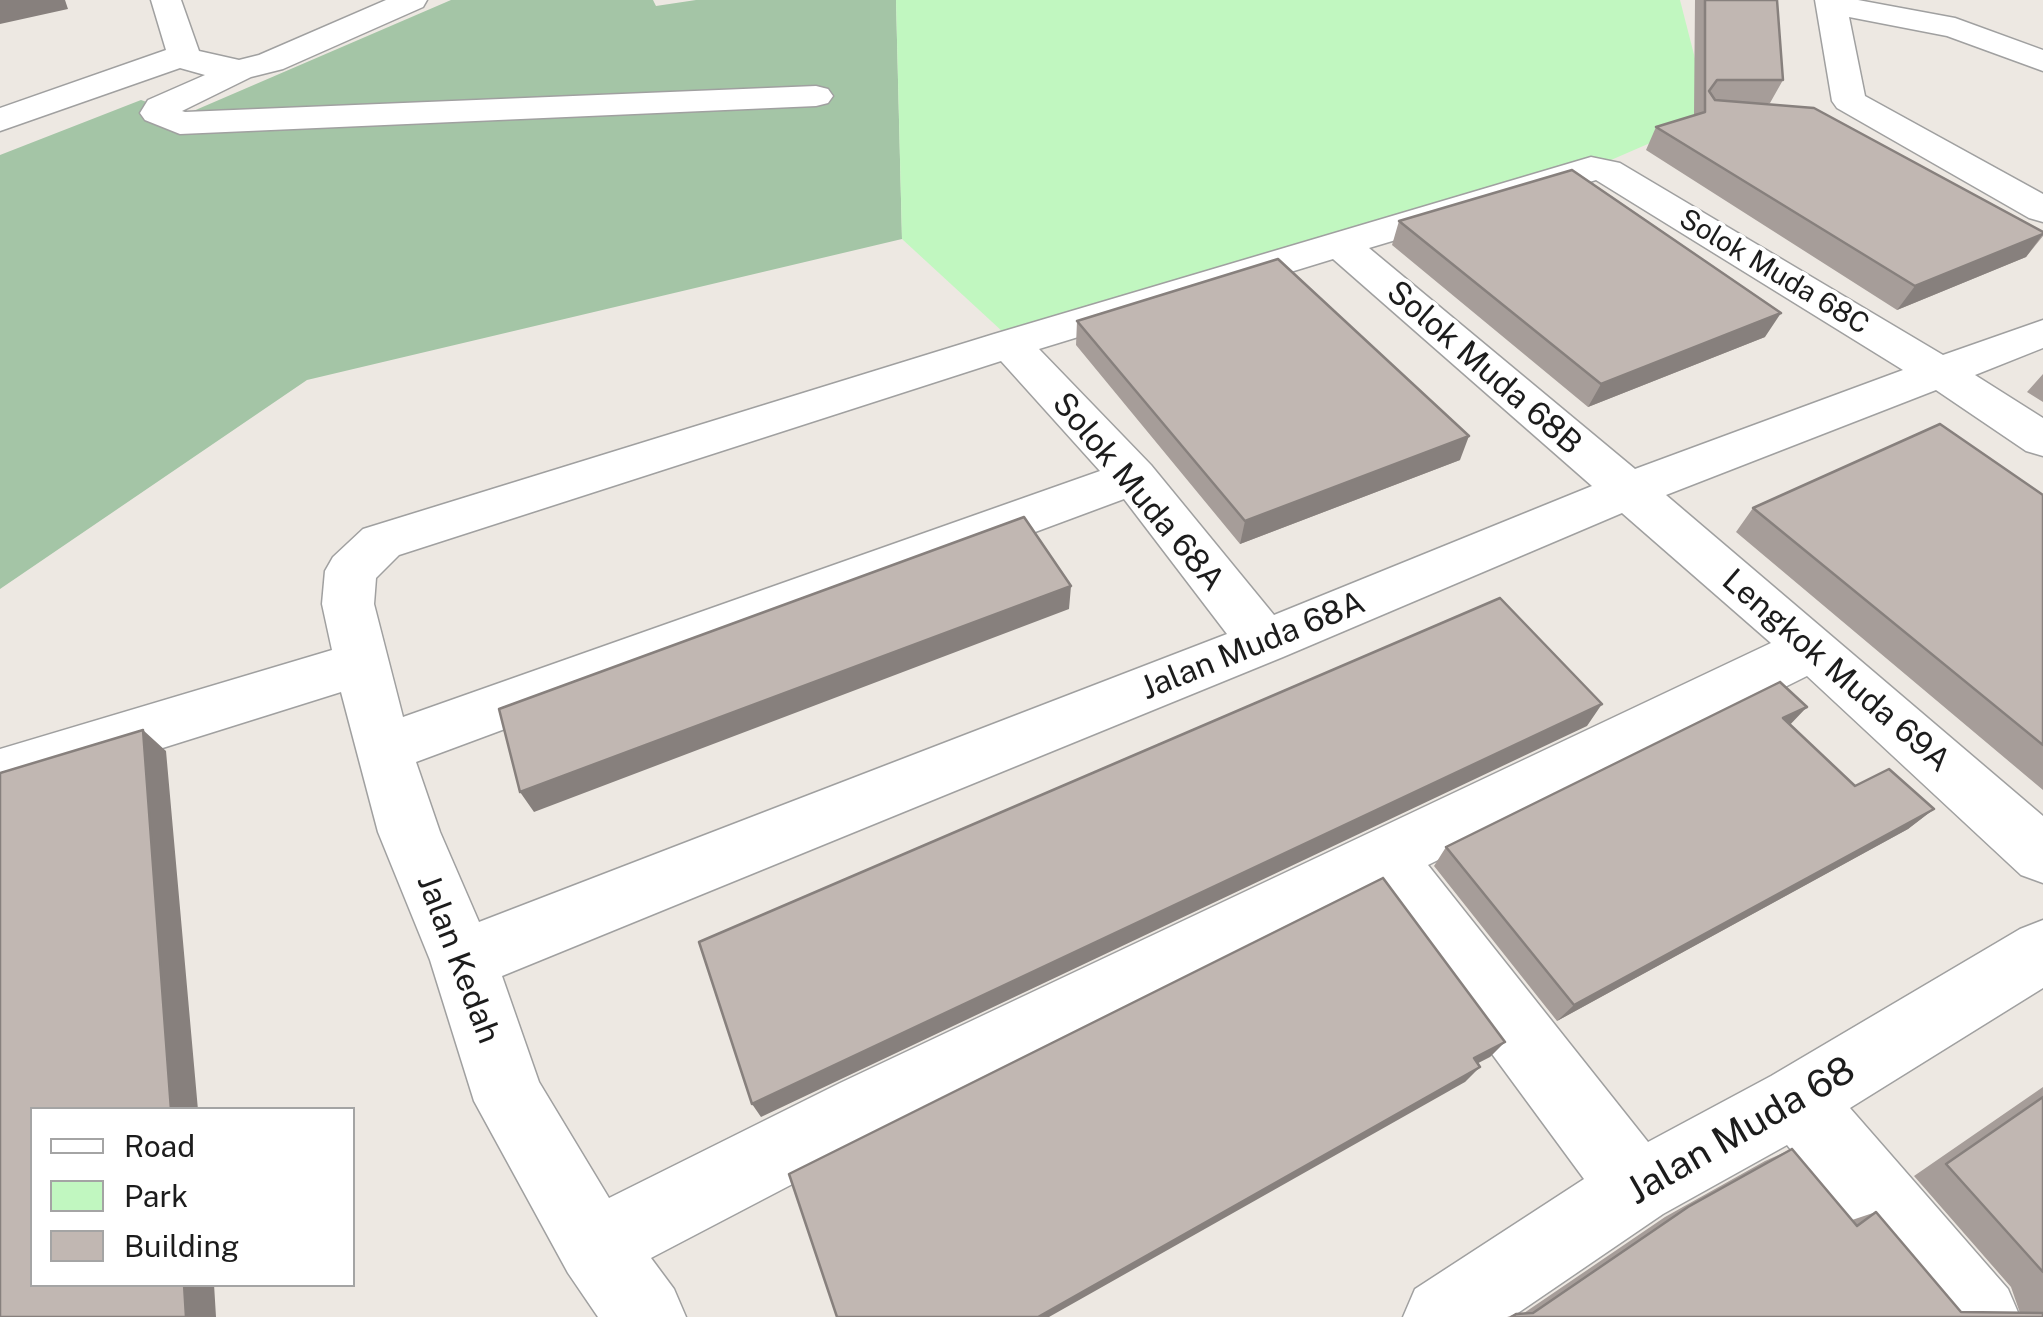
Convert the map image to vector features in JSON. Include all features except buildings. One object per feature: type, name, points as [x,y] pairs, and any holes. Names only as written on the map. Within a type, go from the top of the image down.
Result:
[{"type":"street","points":[[166,0],[184,57]]},
{"type":"street","points":[[412,0],[271,62],[239,70],[198,93],[160,107],[157,113],[180,123],[816,96]]},
{"type":"street","points":[[2043,61],[1956,28],[1830,2],[1849,101],[2043,210]]},
{"type":"street","points":[[0,120],[156,62],[184,57],[198,64],[239,70]]},
{"type":"street","points":[[1829,120],[1885,123]]},
{"type":"street","name":"Solok Muda 68C","points":[[1342,246],[1582,170],[1607,171],[1941,373],[2043,440]]},
{"type":"street","points":[[1009,344],[1342,246]]},
{"type":"street","name":"Solok Muda 68B","points":[[1342,246],[1627,491]]},
{"type":"street","name":"Jalan Muda 68A","points":[[463,960],[1264,642],[1627,491],[2043,333]]},
{"type":"street","name":"Solok Muda 68A","points":[[1009,344],[1134,477],[1264,642]]},
{"type":"street","name":"Jalan Kedah","points":[[646,1317],[595,1246],[510,1101],[463,960],[409,832],[382,749],[348,604],[351,570],[380,542],[1009,344]]},
{"type":"street","points":[[382,749],[1134,477]]},
{"type":"street","name":"Lengkok Muda 69A","points":[[1627,491],[1813,648],[2043,855]]},
{"type":"street","points":[[595,1246],[866,1108],[1813,648]]},
{"type":"street","points":[[0,774],[364,663]]},
{"type":"street","points":[[1386,858],[1636,1188]]},
{"type":"street","name":"Jalan Muda 68","points":[[1443,1317],[1636,1188],[1796,1102],[2043,952]]},
{"type":"street","points":[[1796,1102],[1980,1317]]},
{"type":"green space","points":[[451,0],[653,0],[656,6],[696,0],[896,0],[902,239],[307,380],[0,589],[0,155],[141,100],[184,115]]},
{"type":"green space","points":[[896,0],[1680,0],[1710,117],[1611,160],[1016,344],[902,239]]}]
